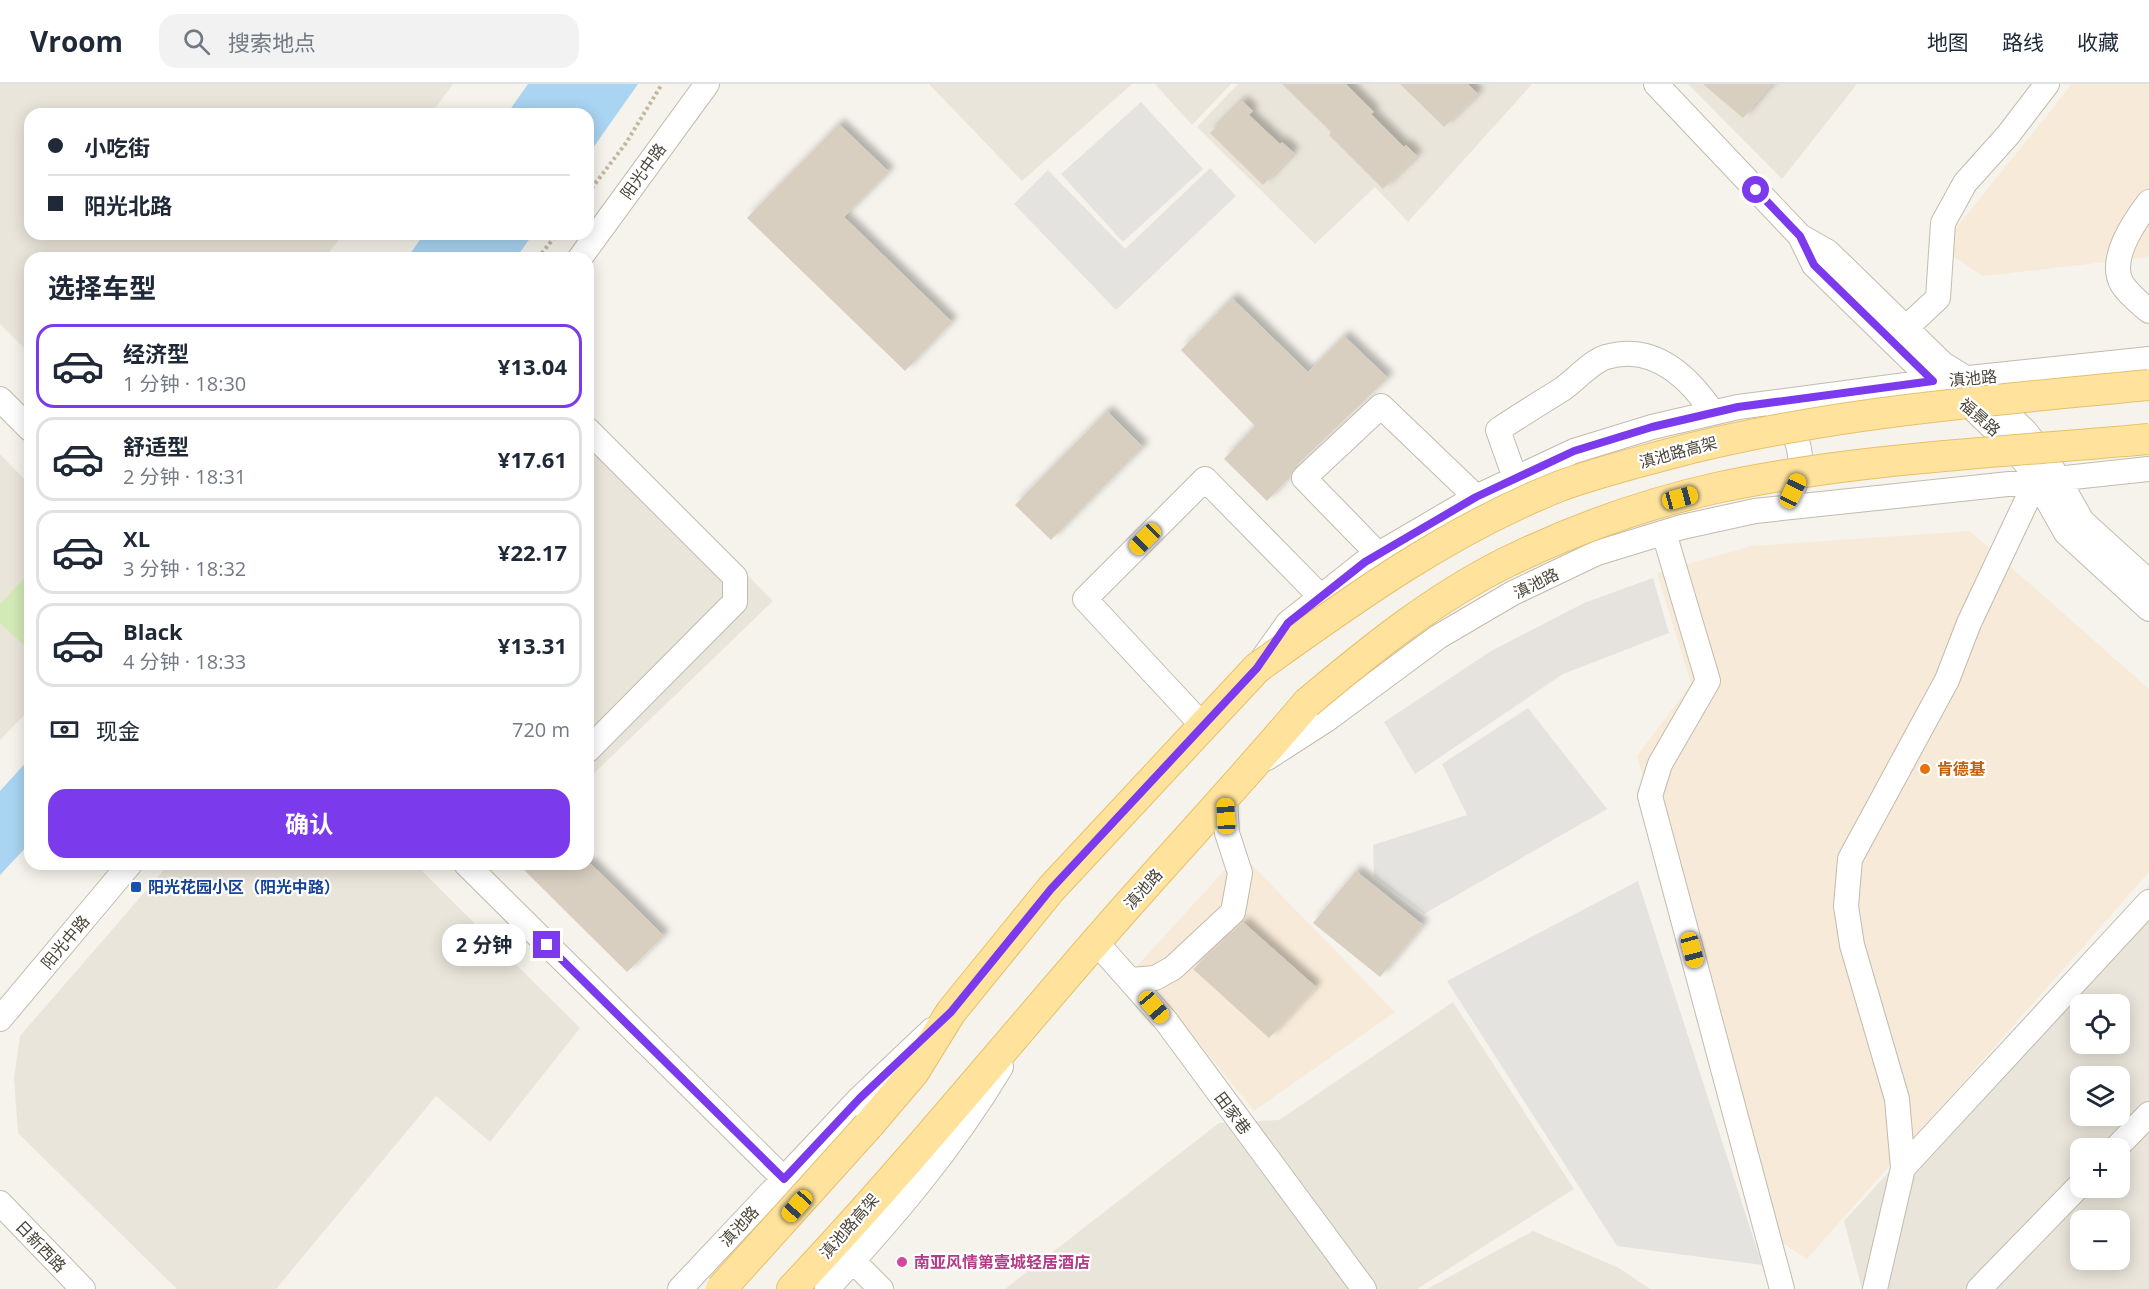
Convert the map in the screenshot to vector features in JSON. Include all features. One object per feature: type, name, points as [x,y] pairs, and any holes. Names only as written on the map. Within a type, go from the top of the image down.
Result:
[{"type":"main road","name":"滇池路高架","points":[[1257,668],[1381,581],[1454,536],[1560,486],[1613,469],[1778,427],[1939,406],[2149,385]]},
{"type":"main road","name":"滇池路","points":[[906,1162],[1096,942],[1253,768],[1307,703],[1369,651],[1435,605],[1506,563],[1574,533],[1645,508],[1716,489],[1806,473],[2149,439]]},
{"type":"main road","name":"滇池路","points":[[721,1289],[914,1072],[951,1012],[1051,889],[1257,668]]},
{"type":"main road","name":"滇池路高架","points":[[792,1289],[906,1162]]},
{"type":"street","name":"阳光中路","points":[[594,239],[707,84]]},
{"type":"street","name":"福景路","points":[[1656,84],[1800,236],[1828,252],[1943,364],[1977,385],[2025,431],[2045,456],[2047,480],[2066,533],[2149,609]]},
{"type":"street","points":[[1906,328],[1938,298],[1943,224],[1965,183],[2008,135],[2047,84]]},
{"type":"street","points":[[2149,202],[2140,214],[2117,260],[2117,273],[2123,286],[2149,311]]},
{"type":"street","name":"福景路","points":[[1800,236],[1814,265],[1933,381],[1965,401],[2047,480],[2082,521],[2149,582]]},
{"type":"street","points":[[1515,478],[1498,430],[1562,389],[1605,357],[1625,355],[1653,357],[1670,366],[1688,380],[1713,413]]},
{"type":"street","name":"滇池路","points":[[1257,668],[1288,623],[1378,554],[1476,497],[1574,451],[1652,427],[1760,405],[1933,381],[2149,359]]},
{"type":"street","points":[[0,399],[24,423]]},
{"type":"street","points":[[1760,405],[1770,409],[1788,424],[1801,456],[1798,480],[1786,501],[1776,509]]},
{"type":"street","points":[[1378,554],[1304,478],[1381,406],[1476,497]]},
{"type":"street","points":[[594,436],[735,577],[735,602],[594,744]]},
{"type":"street","name":"滇池路","points":[[1253,768],[1326,720],[1438,637],[1494,604],[1597,553],[1664,533],[1776,509],[2149,469]]},
{"type":"street","points":[[1203,726],[1085,599],[1205,479],[1321,597]]},
{"type":"street","points":[[1875,1289],[1903,1168],[1897,1099],[1852,945],[1846,906],[1850,859],[1947,680],[1969,623],[2047,480]]},
{"type":"street","points":[[1664,533],[1708,681],[1660,764],[1650,796],[1782,1289]]},
{"type":"street","points":[[1131,980],[1155,978],[1173,968],[1233,912],[1240,873],[1227,833],[1225,799]]},
{"type":"street","name":"阳光中路","points":[[0,1019],[125,870]]},
{"type":"street","points":[[474,870],[759,1157],[784,1179]]},
{"type":"street","points":[[1903,1168],[2149,902]]},
{"type":"street","name":"田家巷","points":[[1096,942],[1166,1021],[1364,1289]]},
{"type":"street","name":"滇池路","points":[[680,1289],[860,1098],[951,1012]]},
{"type":"street","name":"滇池路","points":[[827,1289],[919,1186],[968,1123],[1035,1012]]},
{"type":"street","points":[[2126,1138],[2149,1114]]},
{"type":"street","points":[[1979,1289],[2070,1195]]},
{"type":"street","name":"日新西路","points":[[0,1203],[82,1289]]},
{"type":"street","points":[[853,1261],[881,1289]]},
{"type":"path","points":[[594,185],[626,143],[662,84]]},
{"type":"path","points":[[543,252],[552,240]]},
{"type":"shaded area","points":[[0,84],[453,84],[435,108],[24,108],[24,240],[338,240],[330,252],[24,252],[24,348],[0,324]]},
{"type":"shaded area","points":[[929,84],[1132,84],[1022,181]]},
{"type":"shaded area","points":[[1155,84],[1231,84],[1192,125]]},
{"type":"shaded area","points":[[1238,84],[1532,84],[1408,222],[1375,187],[1315,244],[1197,127]]},
{"type":"shaded area","points":[[1688,84],[1857,84],[1782,179]]},
{"type":"shaded area","points":[[2072,84],[2149,84],[2149,257],[1983,276],[1940,248]]},
{"type":"shaded area","points":[[1141,102],[1203,169],[1123,242],[1061,174]]},
{"type":"shaded area","points":[[1210,168],[1236,196],[1116,310],[1014,204],[1048,170],[1125,249]]},
{"type":"shaded area","points":[[594,420],[773,601],[594,773]]},
{"type":"shaded area","points":[[0,454],[24,479],[24,715],[0,740]]},
{"type":"shaded area","points":[[1970,531],[2149,689],[2149,872],[1807,1259],[1776,1239],[1637,756],[1691,684],[1657,573],[1751,546]]},
{"type":"shaded area","points":[[1653,578],[1669,633],[1563,674],[1415,774],[1384,722],[1491,651],[1584,603]]},
{"type":"shaded area","points":[[1528,708],[1607,809],[1424,914],[1374,877],[1373,845],[1467,815],[1442,764]]},
{"type":"shaded area","points":[[1240,853],[1395,1012],[1254,1111],[1137,966]]},
{"type":"shaded area","points":[[164,870],[421,870],[580,1028],[490,1142],[436,1096],[276,1289],[177,1289],[18,1133],[14,1078],[20,1036]]},
{"type":"shaded area","points":[[1638,881],[1762,1265],[1617,1246],[1447,981]]},
{"type":"shaded area","points":[[2149,886],[2149,1289],[1862,1289],[1844,1221]]},
{"type":"shaded area","points":[[1453,1002],[1574,1189],[1417,1289],[1005,1289],[1219,1123],[1279,1120]]},
{"type":"shaded area","points":[[1533,1231],[1619,1268],[1650,1289],[1427,1289]]},
{"type":"green space","points":[[24,578],[24,645],[0,623],[0,604]]},
{"type":"water","points":[[528,84],[638,84],[594,146],[594,108],[511,108]]},
{"type":"water","points":[[420,240],[529,240],[520,252],[411,252]]},
{"type":"water","points":[[24,765],[24,849],[0,875],[0,791]]},
{"type":"building","points":[[1282,84],[1346,84],[1374,112],[1371,114],[1404,147],[1406,145],[1417,156],[1383,189],[1329,135],[1331,132]]},
{"type":"building","points":[[1400,84],[1468,84],[1478,94],[1444,127]]},
{"type":"building","points":[[1703,84],[1772,84],[1743,118]]},
{"type":"building","points":[[1242,101],[1253,111],[1249,115],[1280,144],[1282,142],[1294,153],[1263,185],[1210,133]]},
{"type":"building","points":[[839,124],[889,172],[844,217],[952,322],[905,371],[747,218]]},
{"type":"building","points":[[1232,298],[1308,372],[1344,336],[1388,378],[1294,468],[1290,477],[1267,501],[1224,459],[1255,426],[1181,350]]},
{"type":"building","points":[[1107,411],[1143,447],[1051,540],[1015,505]]},
{"type":"building","points":[[594,867],[664,936],[627,972],[524,870],[594,870]]},
{"type":"building","points":[[1356,871],[1423,925],[1380,977],[1313,923]]},
{"type":"building","points":[[1243,922],[1316,987],[1269,1038],[1193,969]]},
{"type":"place","name":"肯德基","points":[[1925,769]]},
{"type":"place","name":"阳光花园小区（阳光中路）","points":[[136,887]]},
{"type":"place","name":"南亚风情第壹城轻居酒店","points":[[902,1262]]},
{"type":"route","points":[[547,945],[759,1157],[784,1179],[860,1098],[951,1012],[1051,889],[1257,668],[1288,623],[1365,562],[1476,497],[1574,451],[1652,427],[1738,407],[1933,381],[1814,265],[1800,236],[1756,190]]}]
